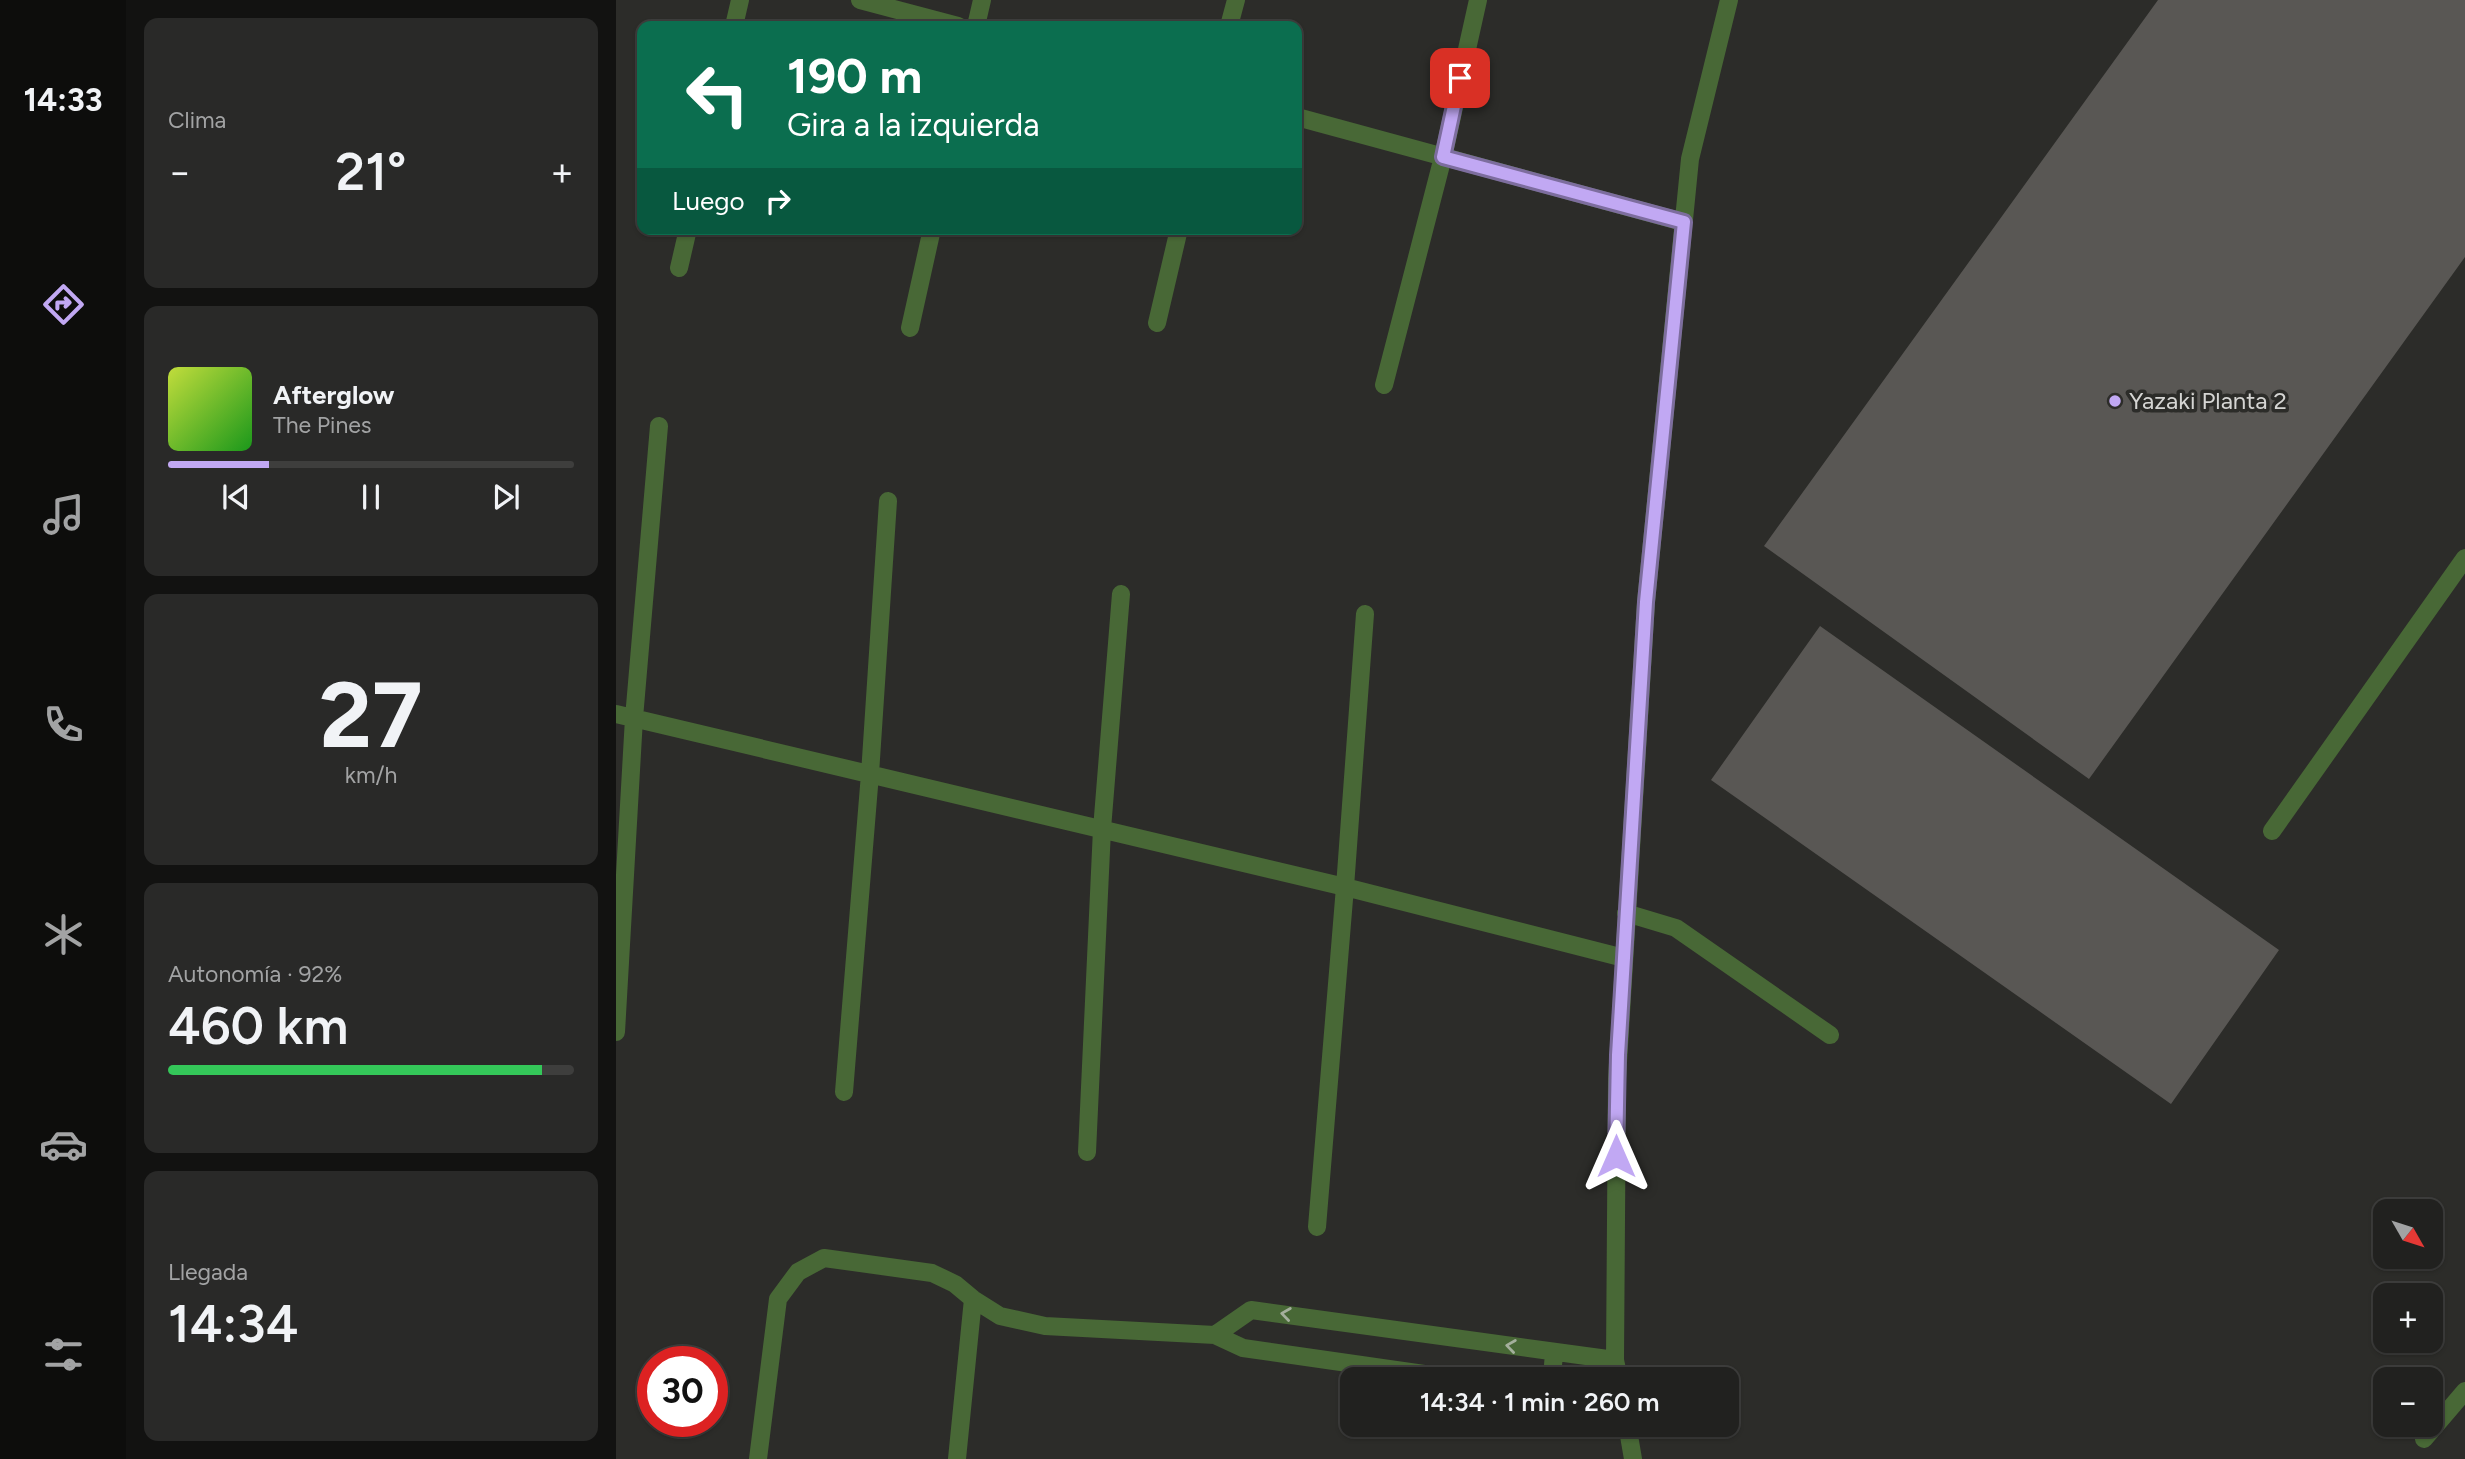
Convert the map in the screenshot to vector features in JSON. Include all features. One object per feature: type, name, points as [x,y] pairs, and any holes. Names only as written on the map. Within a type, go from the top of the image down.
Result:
[{"type":"street","points":[[735,21],[740,0]]},
{"type":"street","points":[[860,0],[939,21]]},
{"type":"street","points":[[977,21],[982,0]]},
{"type":"street","points":[[1230,21],[1236,0]]},
{"type":"street","points":[[1384,385],[1443,157],[1478,0]]},
{"type":"street","points":[[1616,1367],[1617,1079],[1646,602],[1690,159],[1729,0]]},
{"type":"street","points":[[1302,118],[1684,222]]},
{"type":"street","points":[[679,268],[687,235]]},
{"type":"street","points":[[910,328],[931,235]]},
{"type":"street","points":[[1157,323],[1178,235]]},
{"type":"street","points":[[616,1032],[634,718],[659,426]]},
{"type":"street","points":[[844,1092],[870,774],[888,501]]},
{"type":"street","points":[[2272,831],[2465,558]]},
{"type":"street","points":[[1087,1152],[1102,829],[1121,594]]},
{"type":"street","points":[[1317,1227],[1365,614]]},
{"type":"street","points":[[616,714],[1345,887],[1623,958]]},
{"type":"street","points":[[1626,913],[1676,928],[1830,1035]]},
{"type":"street","points":[[758,1459],[778,1299],[798,1272],[824,1258],[932,1273],[955,1284],[1000,1316],[1045,1326],[1215,1335],[1243,1348],[1375,1367]]},
{"type":"street","points":[[957,1459],[973,1299]]},
{"type":"street","points":[[1215,1335],[1251,1310],[1615,1360]]},
{"type":"street","points":[[1553,1367],[1554,1352]]},
{"type":"street","points":[[2424,1439],[2465,1391]]},
{"type":"street","points":[[1629,1437],[1633,1459]]},
{"type":"building","name":"Yazaki Planta 2","points":[[2158,0],[2465,0],[2465,257],[2089,779],[1764,546]]},
{"type":"building","points":[[1820,626],[2279,950],[2171,1104],[1711,780]]},
{"type":"place","name":"Yazaki Planta 2","points":[[2115,401]]},
{"type":"route","points":[[1460,78],[1443,157],[1684,222],[1646,602],[1618,1055],[1616,1156]]}]
